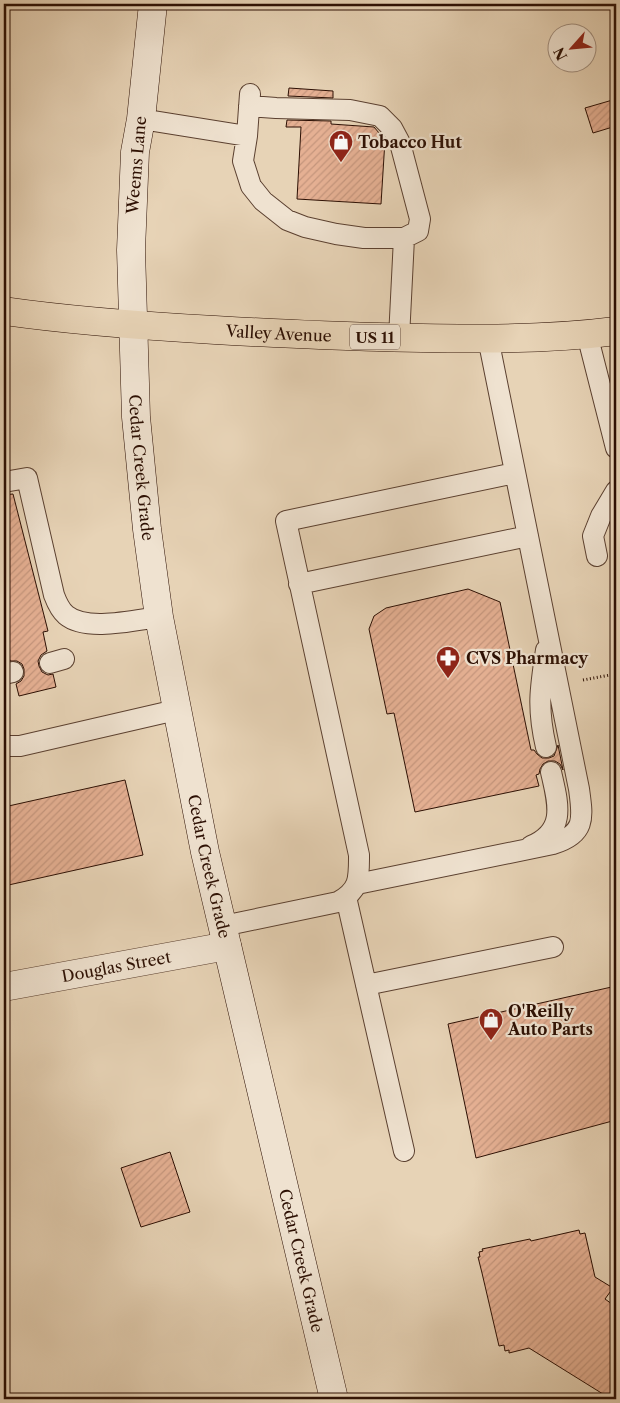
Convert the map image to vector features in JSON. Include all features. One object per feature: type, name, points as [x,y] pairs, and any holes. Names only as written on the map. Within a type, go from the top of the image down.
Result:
[{"type":"main road","name":"Weems Lane","points":[[134,326],[130,250],[131,210],[135,152],[141,120],[153,4]]},
{"type":"main road","name":"Valley Avenue","points":[[4,311],[62,320],[134,326],[322,336],[488,338],[616,331]]},
{"type":"main road","name":"Cedar Creek Grade","points":[[134,326],[136,417],[147,529],[159,617],[176,710],[205,852],[334,1399]]},
{"type":"main road","name":"Douglas Street","points":[[4,987],[225,936]]},
{"type":"lane","points":[[250,100],[276,108],[350,110],[380,116],[392,128],[400,144],[420,219],[418,231],[404,238],[364,238],[305,227],[287,220],[263,201],[251,186],[243,161],[247,136],[250,100]]},
{"type":"lane","points":[[141,120],[247,136]]},
{"type":"lane","points":[[399,338],[404,238]]},
{"type":"lane","points":[[588,334],[616,448]]},
{"type":"lane","points":[[225,936],[338,902],[352,891],[566,840],[573,836],[581,822],[579,789],[488,338]]},
{"type":"lane","points":[[404,1151],[366,986],[352,891],[359,855],[286,521],[515,473]]},
{"type":"lane","points":[[4,482],[27,478],[54,595],[59,607],[68,616],[82,622],[98,624],[159,617]]},
{"type":"lane","points":[[597,556],[593,536],[600,516],[616,491]]},
{"type":"lane","points":[[299,584],[528,536]]},
{"type":"lane","points":[[546,747],[539,706],[548,639]]},
{"type":"lane","points":[[4,746],[20,746],[176,710]]},
{"type":"lane","points":[[520,851],[544,840],[555,825],[558,803],[552,772]]},
{"type":"lane","points":[[366,986],[553,947]]},
{"type":"path","points":[[581,680],[610,675]]},
{"type":"building","points":[[289,88],[333,91],[333,98],[288,96]]},
{"type":"building","points":[[616,99],[616,126],[593,133],[585,108]]},
{"type":"building","name":"Tobacco Hut","points":[[287,120],[331,121],[331,124],[374,127],[385,140],[381,204],[297,199],[301,127],[286,127]]},
{"type":"building","points":[[13,494],[48,631],[43,632],[47,651],[41,655],[38,661],[39,666],[42,672],[48,675],[53,674],[56,687],[19,696],[16,684],[24,676],[24,669],[22,664],[17,661],[10,661],[4,637],[4,495]]},
{"type":"building","name":"CVS Pharmacy","points":[[468,589],[500,602],[531,750],[534,750],[542,758],[549,758],[554,756],[558,745],[563,770],[560,764],[555,761],[548,761],[543,764],[539,774],[536,775],[539,786],[415,812],[394,713],[387,714],[369,629],[374,616],[386,608]]},
{"type":"building","points":[[125,780],[143,855],[4,886],[4,807]]},
{"type":"building","points":[[616,986],[616,1120],[476,1158],[448,1024]]},
{"type":"building","points":[[170,1152],[190,1212],[141,1227],[121,1168]]},
{"type":"building","points":[[579,1230],[580,1234],[585,1233],[595,1277],[613,1288],[605,1299],[616,1307],[616,1399],[611,1399],[529,1348],[509,1353],[509,1350],[505,1351],[504,1345],[499,1346],[478,1257],[480,1257],[479,1252],[483,1251],[482,1249],[530,1239],[531,1241]]},
{"type":"place","name":"Tobacco Hut","points":[[341,163]]},
{"type":"place","name":"CVS Pharmacy","points":[[448,679]]},
{"type":"place","name":"O'Reilly Auto Parts","points":[[491,1041]]}]
